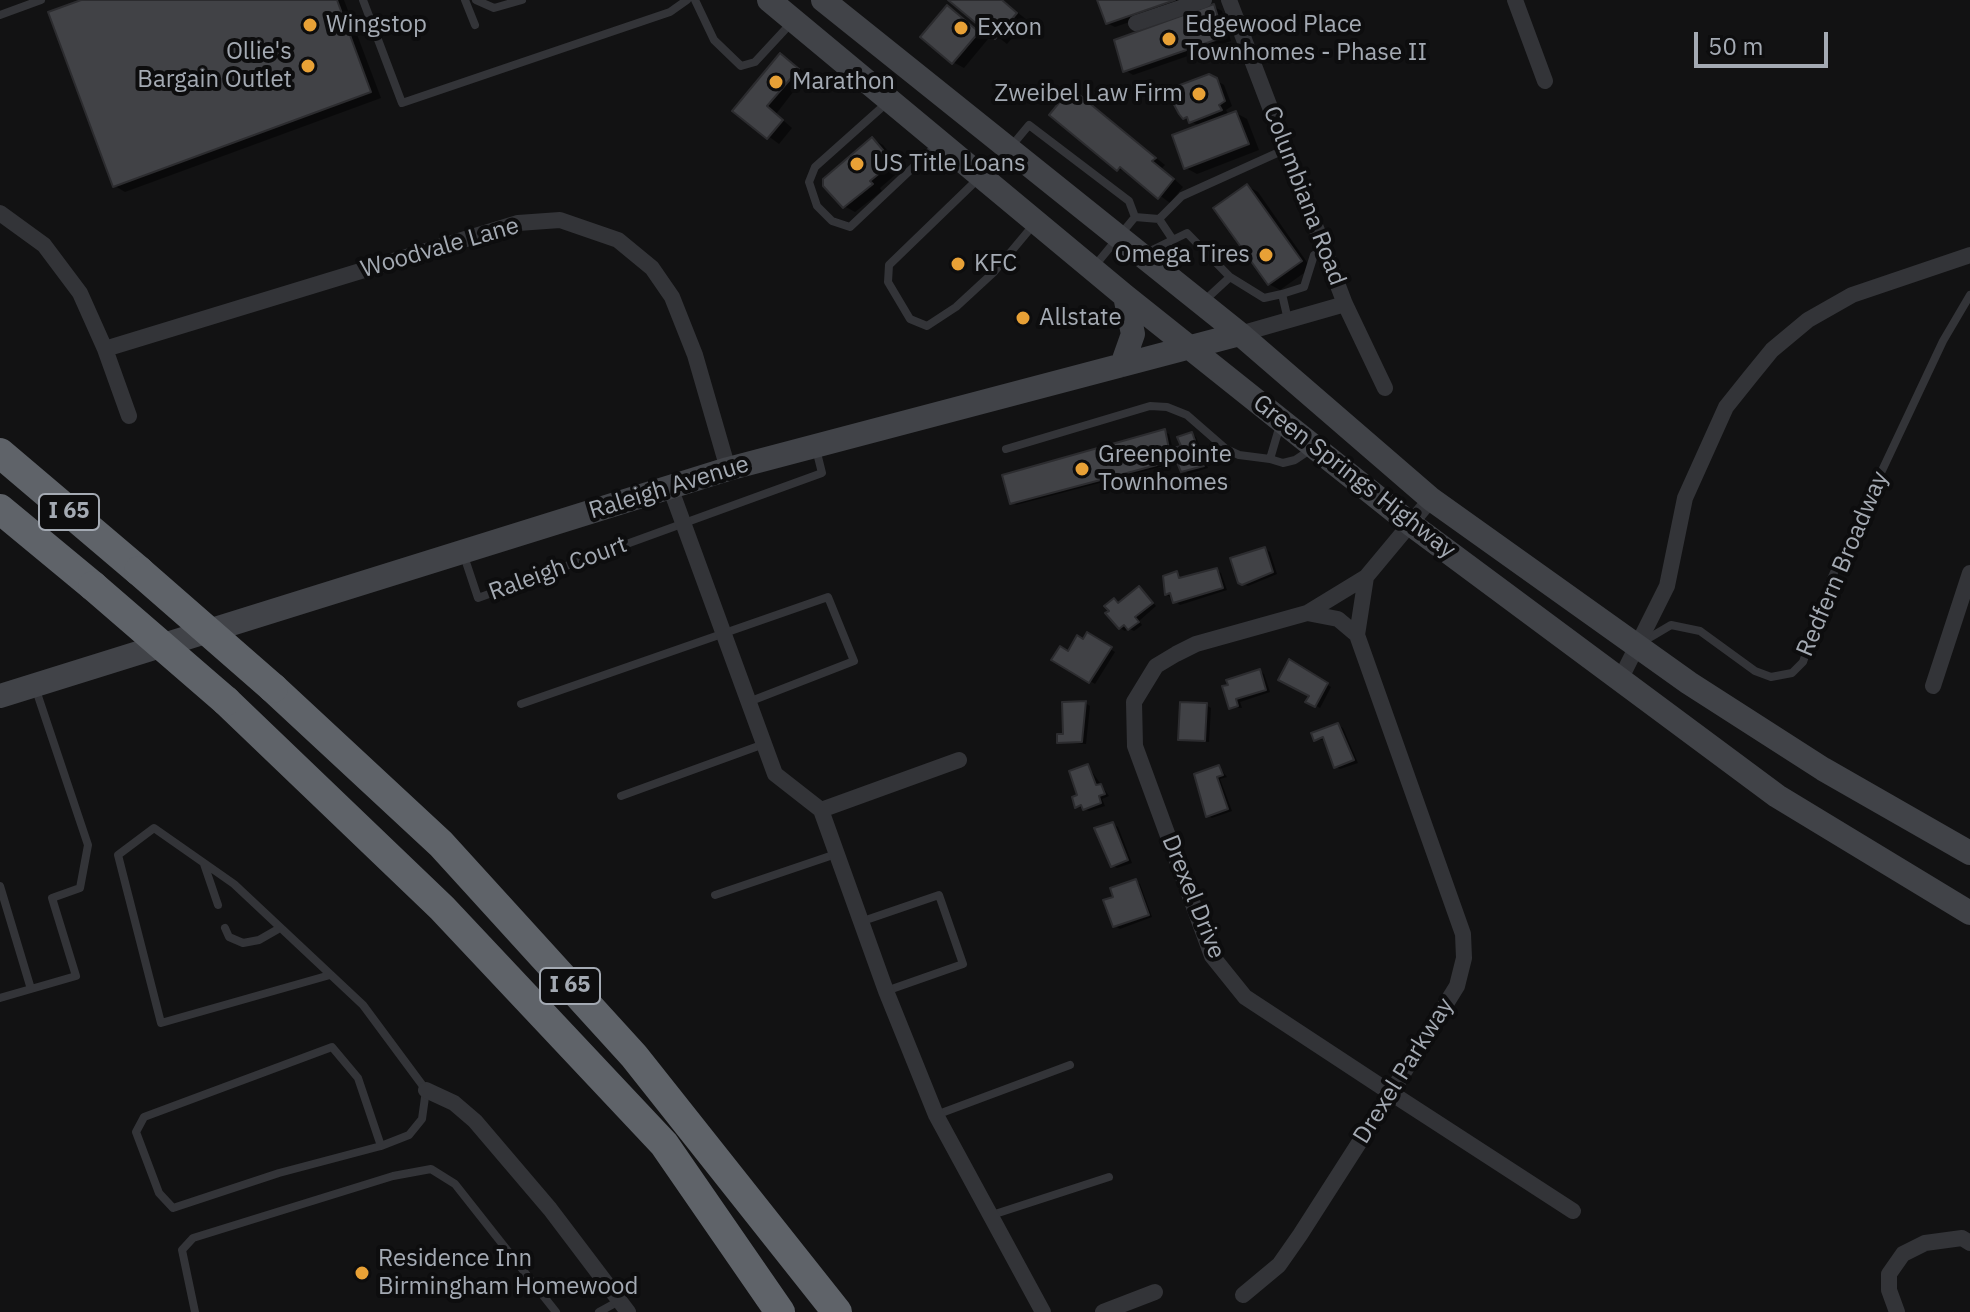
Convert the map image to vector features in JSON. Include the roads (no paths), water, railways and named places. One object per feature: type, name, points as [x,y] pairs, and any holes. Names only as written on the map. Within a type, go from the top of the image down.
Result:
[{"type":"highway","name":"I 65","points":[[0,453],[273,688],[441,844],[623,1044],[837,1312]]},
{"type":"highway","name":"I 65","points":[[0,509],[226,701],[442,908],[664,1144],[780,1312]]},
{"type":"main road","name":"Green Springs Highway","points":[[769,0],[1125,296],[1412,525],[1619,682],[1777,796],[1970,913]]},
{"type":"main road","name":"Green Springs Highway","points":[[832,3],[1240,334],[1431,499],[1689,683],[1823,769],[1970,853]]},
{"type":"main road","points":[[1122,365],[1133,334],[1125,296]]},
{"type":"main road","name":"Raleigh Avenue","points":[[0,696],[728,469],[1240,334]]},
{"type":"street","points":[[1136,23],[1204,0]]},
{"type":"street","name":"Columbiana Road","points":[[1229,0],[1345,304],[1385,388]]},
{"type":"street","points":[[1515,0],[1545,81]]},
{"type":"street","points":[[0,213],[44,245],[80,293],[105,349],[129,416]]},
{"type":"street","name":"Woodvale Lane","points":[[105,349],[518,223],[560,220],[618,240],[652,268],[672,297],[695,355],[728,469]]},
{"type":"street","points":[[1619,682],[1667,586],[1685,498],[1726,407],[1772,350],[1808,320],[1852,295],[1970,255]]},
{"type":"street","name":"Raleigh Avenue","points":[[1240,334],[1345,304]]},
{"type":"street","points":[[670,487],[722,636],[751,701],[775,774],[821,810],[886,991],[936,1115],[1043,1312]]},
{"type":"street","points":[[1366,577],[1431,499]]},
{"type":"street","points":[[1933,686],[1970,573]]},
{"type":"street","name":"Drexel Drive","points":[[1366,577],[1307,613],[1196,644],[1156,666],[1134,702],[1135,746],[1212,956],[1245,997],[1573,1211]]},
{"type":"street","name":"Drexel Parkway","points":[[1243,1295],[1279,1265],[1457,986],[1464,958],[1463,934],[1357,635],[1366,577]]},
{"type":"street","name":"Drexel Drive","points":[[1307,613],[1338,619],[1357,635]]},
{"type":"street","points":[[821,810],[959,760]]},
{"type":"street","points":[[426,1090],[454,1103],[475,1121],[550,1209],[624,1306]]},
{"type":"street","points":[[1897,1312],[1889,1290],[1889,1274],[1903,1254],[1925,1243],[1962,1238],[1970,1243]]},
{"type":"street","points":[[1103,1312],[1155,1292]]},
{"type":"lane","points":[[0,15],[41,0]]},
{"type":"lane","points":[[363,0],[402,103],[670,12],[687,0]]},
{"type":"lane","points":[[465,0],[475,25]]},
{"type":"lane","points":[[476,0],[491,4],[522,0]]},
{"type":"lane","points":[[695,0],[714,40],[741,66],[755,62],[793,21]]},
{"type":"lane","points":[[890,101],[815,167],[809,182],[817,206],[832,221],[850,227],[940,142]]},
{"type":"lane","points":[[1036,222],[994,272],[956,307],[927,326],[910,319],[888,282],[889,265],[1009,149],[1029,125],[1129,201],[1135,217]]},
{"type":"lane","points":[[1135,217],[1159,219],[1182,196],[1286,149]]},
{"type":"lane","points":[[1092,269],[1135,217]]},
{"type":"lane","points":[[1159,219],[1173,240]]},
{"type":"lane","points":[[1142,255],[1187,233],[1230,277],[1264,298],[1304,287],[1314,255],[1324,250]]},
{"type":"lane","points":[[1202,303],[1230,277]]},
{"type":"lane","points":[[1282,294],[1288,320]]},
{"type":"lane","name":"Redfern Broadway","points":[[1637,645],[1671,625],[1700,631],[1755,671],[1771,677],[1792,673],[1803,662],[1830,581],[1943,341],[1970,295]]},
{"type":"lane","points":[[1006,449],[1150,406],[1167,407],[1187,415],[1226,449],[1239,455],[1283,463],[1295,460],[1315,447]]},
{"type":"lane","points":[[1270,459],[1282,421]]},
{"type":"lane","name":"Raleigh Court","points":[[463,552],[478,598],[822,473],[815,446]]},
{"type":"lane","points":[[521,704],[828,597],[854,661],[751,701]]},
{"type":"lane","points":[[0,998],[76,976],[52,898],[80,888],[88,845],[34,685]]},
{"type":"lane","points":[[621,796],[764,744]]},
{"type":"lane","points":[[330,975],[161,1023],[118,855],[154,828],[234,884],[363,1005],[426,1090],[422,1119],[409,1135],[381,1146],[279,1173],[173,1208],[159,1193],[136,1132],[144,1117],[332,1047],[358,1078],[381,1146]]},
{"type":"lane","points":[[715,895],[837,854]]},
{"type":"lane","points":[[204,863],[218,905]]},
{"type":"lane","points":[[0,886],[31,989]]},
{"type":"lane","points":[[863,921],[939,895],[963,964],[886,991]]},
{"type":"lane","points":[[225,928],[229,937],[243,943],[259,940],[280,928]]},
{"type":"lane","points":[[936,1115],[1070,1065]]},
{"type":"lane","points":[[195,1312],[182,1250],[193,1238],[393,1176],[431,1169],[455,1184],[556,1312]]},
{"type":"lane","points":[[992,1215],[1109,1177]]},
{"type":"lane","points":[[599,1312],[624,1306]]},
{"type":"place","name":"Wingstop","points":[[310,25]]},
{"type":"place","name":"Exxon","points":[[961,28]]},
{"type":"place","name":"Edgewood Place Townhomes - Phase II","points":[[1169,39]]},
{"type":"place","name":"Ollie's Bargain Outlet","points":[[308,66]]},
{"type":"place","name":"Marathon","points":[[776,82]]},
{"type":"place","name":"Zweibel Law Firm","points":[[1199,94]]},
{"type":"place","name":"US Title Loans","points":[[857,164]]},
{"type":"place","name":"Omega Tires","points":[[1266,255]]},
{"type":"place","name":"KFC","points":[[958,264]]},
{"type":"place","name":"Allstate","points":[[1023,318]]},
{"type":"place","name":"Greenpointe Townhomes","points":[[1082,469]]},
{"type":"place","name":"Residence Inn Birmingham Homewood","points":[[362,1273]]}]
